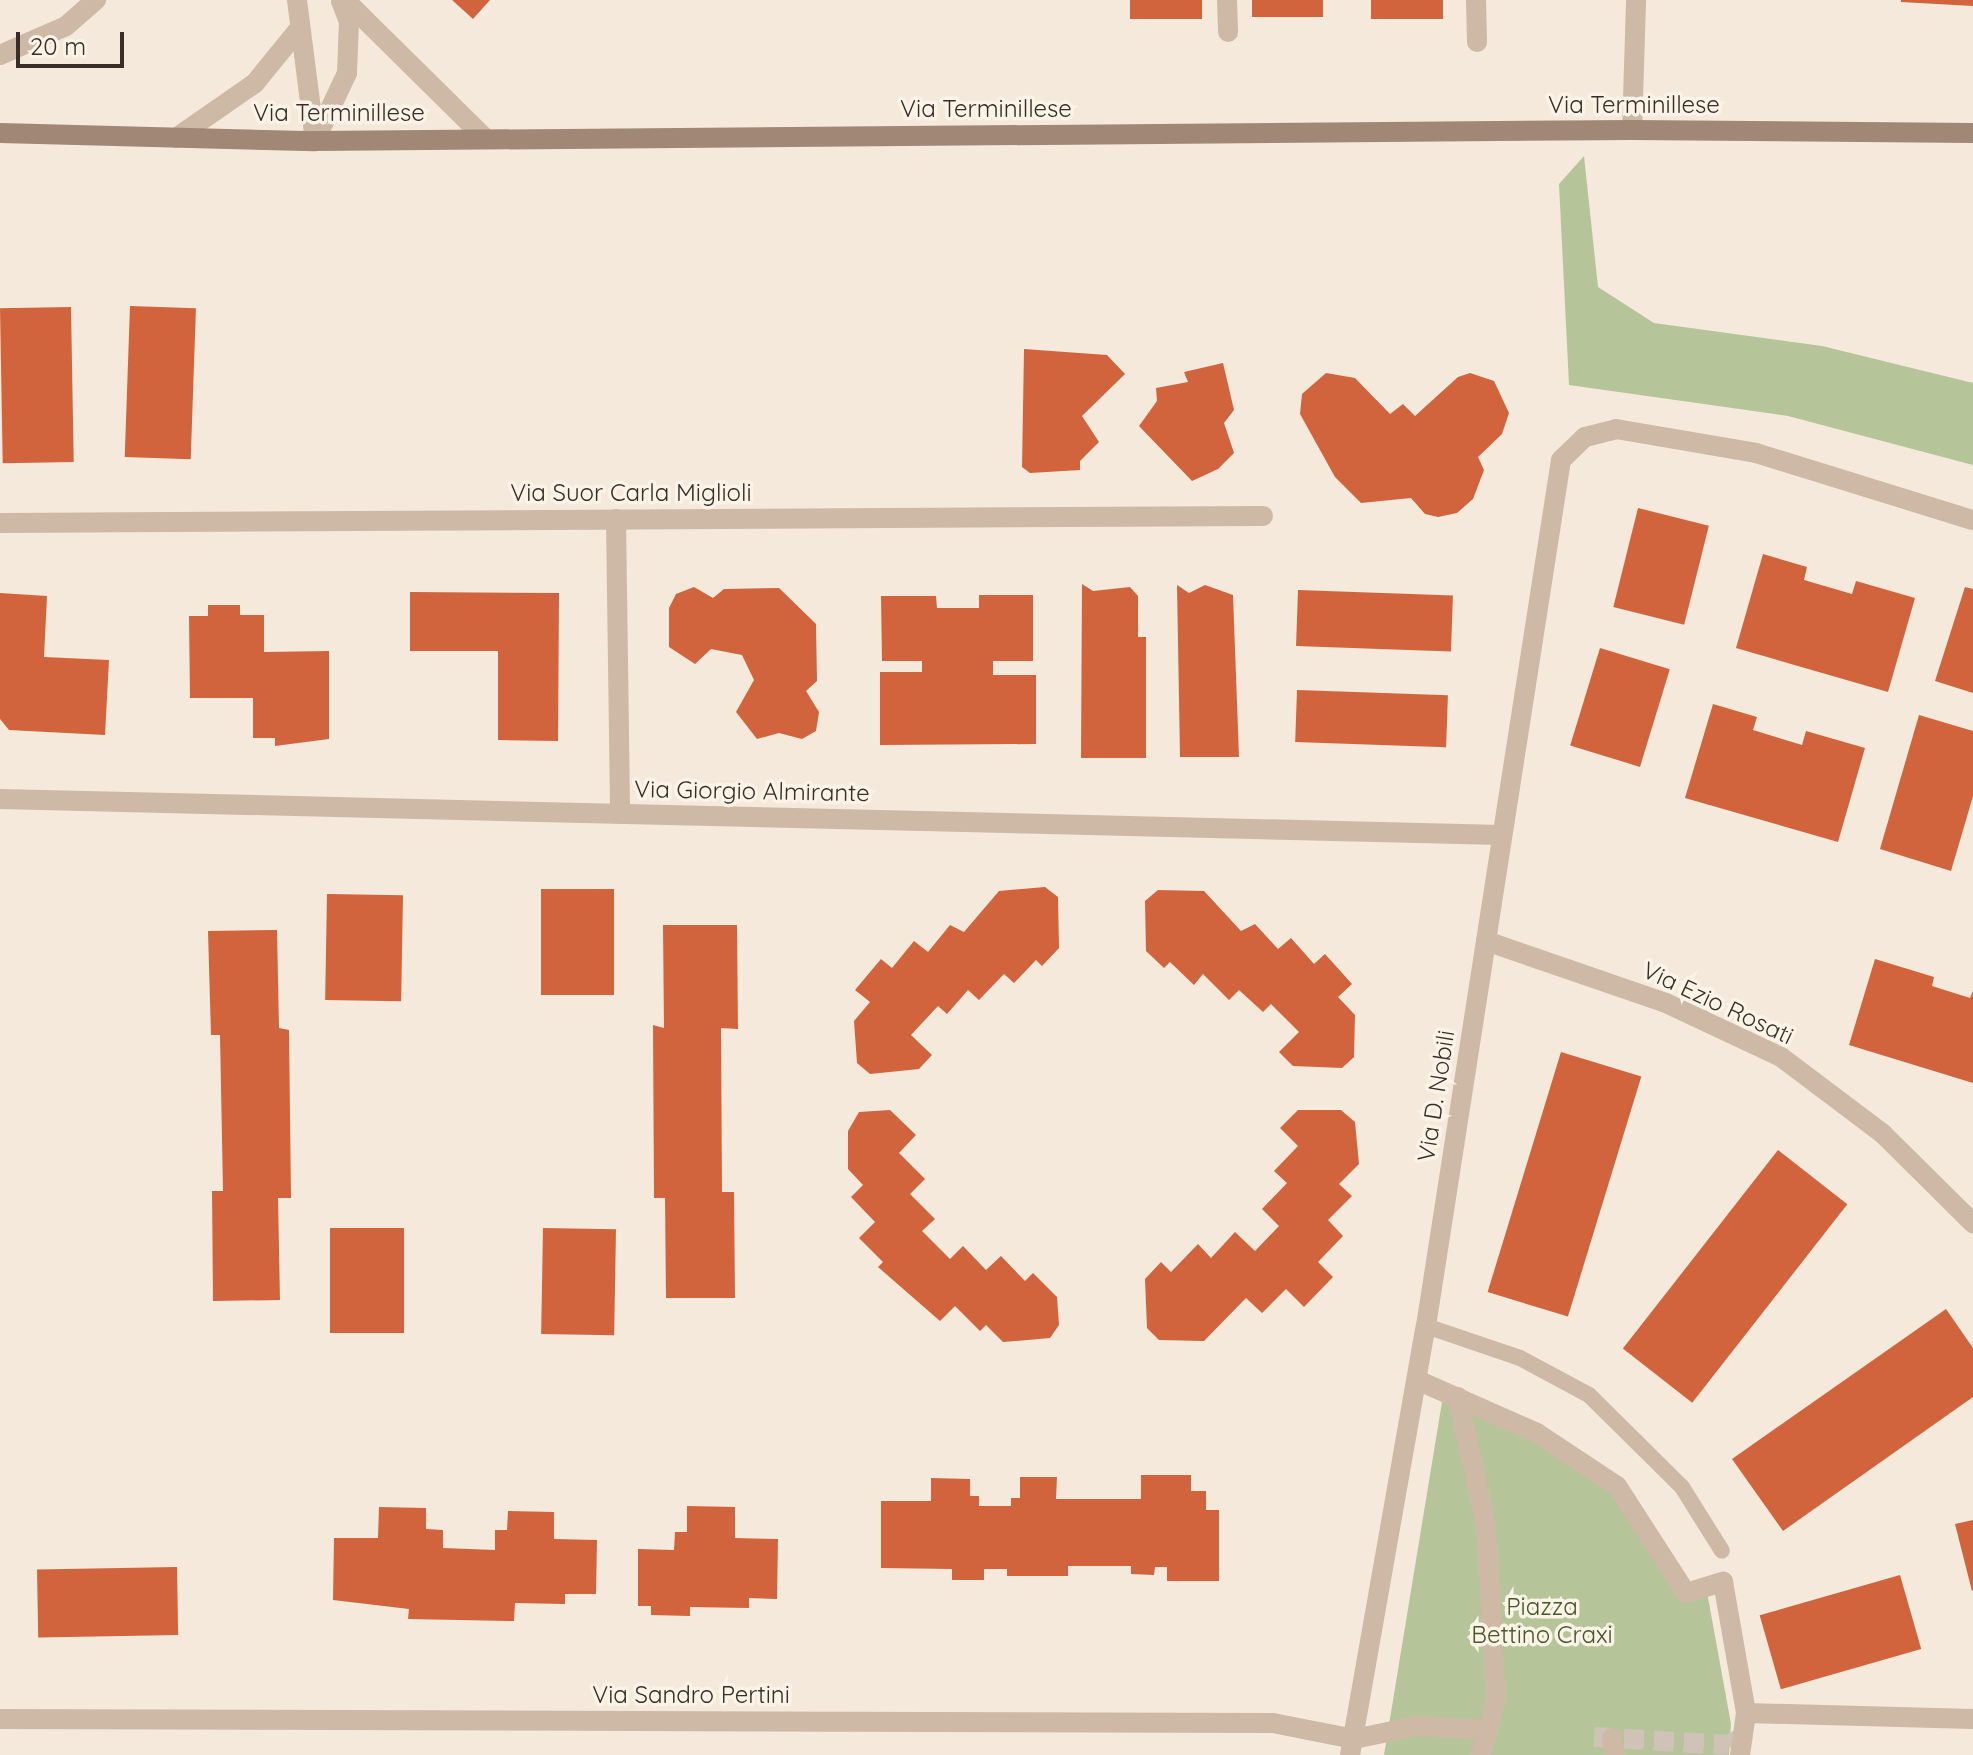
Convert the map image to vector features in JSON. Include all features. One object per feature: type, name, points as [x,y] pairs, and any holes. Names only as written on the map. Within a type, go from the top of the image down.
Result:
[{"type":"main road","name":"Via Terminillese","points":[[0,133],[315,141],[1632,130],[1973,133]]},
{"type":"street","points":[[0,55],[66,26],[96,0]]},
{"type":"street","points":[[297,0],[298,30],[315,141]]},
{"type":"street","points":[[315,141],[347,73],[349,22],[343,0]]},
{"type":"street","points":[[343,0],[486,139]]},
{"type":"street","points":[[1227,0],[1228,32]]},
{"type":"street","points":[[1476,0],[1477,42]]},
{"type":"street","points":[[1632,130],[1636,0]]},
{"type":"street","points":[[176,138],[255,83],[298,30]]},
{"type":"street","name":"Via D. Nobili","points":[[1353,1750],[1426,1326],[1561,460],[1585,437],[1616,429],[1756,453],[1973,520]]},
{"type":"street","name":"Via Suor Carla Miglioli","points":[[0,523],[1263,516]]},
{"type":"street","points":[[616,519],[620,814]]},
{"type":"street","name":"Via Giorgio Almirante","points":[[0,799],[1502,835]]},
{"type":"street","name":"Via Ezio Rosati","points":[[1486,941],[1666,1003],[1781,1057],[1883,1134],[1973,1223]]},
{"type":"street","points":[[1417,1380],[1537,1433],[1617,1486],[1686,1593],[1723,1582],[1746,1713],[1740,1755]]},
{"type":"street","points":[[1458,1397],[1486,1525],[1496,1700],[1481,1755]]},
{"type":"street","points":[[1746,1713],[1973,1719]]},
{"type":"street","name":"Via Sandro Pertini","points":[[0,1719],[1273,1723],[1353,1750]]},
{"type":"street","points":[[1334,1755],[1417,1726],[1488,1730]]},
{"type":"lane","points":[[1426,1326],[1520,1358],[1589,1395],[1682,1487],[1722,1551]]},
{"type":"green space","points":[[1584,156],[1598,287],[1654,323],[1822,346],[1973,383],[1973,465],[1788,416],[1569,385],[1559,184]]},
{"type":"green space","name":"Piazza Bettino Craxi","points":[[1442,1402],[1493,1414],[1606,1480],[1683,1596],[1707,1592],[1731,1724],[1729,1755],[1384,1755]]},
{"type":"building","points":[[452,0],[490,0],[473,19]]},
{"type":"building","points":[[1130,0],[1202,0],[1202,19],[1130,19]]},
{"type":"building","points":[[1252,0],[1323,0],[1323,17],[1252,17]]},
{"type":"building","points":[[1371,0],[1443,0],[1443,19],[1371,19]]},
{"type":"building","points":[[1973,0],[1973,6],[1901,2]]},
{"type":"building","points":[[130,306],[196,308],[191,459],[125,457]]},
{"type":"building","points":[[71,307],[74,462],[3,463],[0,308]]},
{"type":"building","points":[[1024,349],[1107,355],[1125,374],[1082,416],[1099,442],[1080,461],[1080,470],[1030,473],[1022,467]]},
{"type":"building","points":[[1223,363],[1234,410],[1224,423],[1234,453],[1218,469],[1192,481],[1139,426],[1157,401],[1156,388],[1188,382],[1184,372]]},
{"type":"building","points":[[1326,373],[1355,378],[1390,414],[1403,404],[1415,416],[1458,377],[1470,373],[1494,381],[1509,413],[1502,434],[1478,457],[1484,470],[1473,499],[1457,513],[1438,517],[1425,514],[1411,498],[1361,503],[1335,477],[1300,414],[1302,394]]},
{"type":"building","points":[[1638,508],[1709,526],[1684,625],[1613,607]]},
{"type":"building","points":[[1763,554],[1807,567],[1804,580],[1852,594],[1856,581],[1915,598],[1888,692],[1736,648]]},
{"type":"building","points":[[1082,584],[1093,591],[1130,587],[1138,596],[1138,637],[1146,637],[1146,758],[1081,758]]},
{"type":"building","points":[[1177,585],[1189,593],[1205,585],[1233,595],[1239,757],[1180,757]]},
{"type":"building","points":[[694,587],[713,598],[724,589],[779,588],[816,624],[817,681],[806,691],[819,712],[816,731],[802,739],[779,733],[757,739],[736,712],[754,680],[742,655],[711,649],[695,664],[669,647],[669,608],[676,594]]},
{"type":"building","points":[[1965,587],[1973,589],[1973,693],[1935,681]]},
{"type":"building","points":[[1298,590],[1453,595],[1451,651],[1296,646]]},
{"type":"building","points":[[410,592],[559,593],[558,741],[498,740],[498,651],[410,651]]},
{"type":"building","points":[[0,593],[47,596],[44,657],[109,660],[105,735],[9,730],[0,719]]},
{"type":"building","points":[[979,595],[1033,595],[1033,661],[993,661],[993,675],[1036,675],[1036,744],[880,745],[880,672],[922,672],[922,661],[882,661],[881,596],[936,596],[937,608],[979,608]]},
{"type":"building","points":[[208,605],[240,605],[240,615],[264,615],[264,652],[329,651],[329,739],[275,746],[275,738],[253,738],[253,698],[190,698],[189,616],[208,616]]},
{"type":"building","points":[[1600,648],[1670,669],[1640,767],[1570,746]]},
{"type":"building","points":[[1297,690],[1448,695],[1446,747],[1295,742]]},
{"type":"building","points":[[1713,704],[1757,717],[1753,730],[1802,745],[1806,731],[1865,748],[1838,842],[1685,798]]},
{"type":"building","points":[[1919,715],[1973,731],[1973,796],[1951,871],[1880,849]]},
{"type":"building","points":[[1045,887],[1058,897],[1059,948],[1042,966],[1036,960],[1014,983],[1004,974],[979,1000],[968,990],[947,1014],[938,1006],[911,1035],[932,1055],[919,1069],[870,1074],[857,1063],[854,1021],[870,1002],[855,990],[881,959],[892,968],[914,941],[928,952],[950,925],[964,932],[999,891]]},
{"type":"building","points":[[541,889],[614,889],[614,995],[541,995]]},
{"type":"building","points":[[1158,890],[1204,891],[1241,931],[1255,924],[1278,949],[1291,938],[1314,964],[1325,954],[1352,984],[1338,997],[1355,1015],[1354,1057],[1342,1068],[1293,1066],[1279,1052],[1299,1032],[1271,1004],[1263,1012],[1239,990],[1229,1000],[1203,974],[1194,985],[1170,962],[1164,968],[1146,951],[1145,901]]},
{"type":"building","points":[[327,894],[403,895],[401,1001],[325,1000]]},
{"type":"building","points":[[663,925],[737,925],[738,1029],[721,1028],[722,1192],[734,1192],[735,1298],[666,1298],[665,1198],[654,1198],[653,1025],[664,1028]]},
{"type":"building","points":[[277,930],[279,1028],[289,1030],[291,1198],[278,1198],[280,1300],[213,1301],[212,1191],[223,1191],[220,1035],[211,1035],[208,931]]},
{"type":"building","points":[[1875,959],[1934,977],[1932,986],[1970,998],[1973,991],[1973,1083],[1849,1045]]},
{"type":"building","points":[[1561,1052],[1641,1077],[1568,1317],[1488,1292]]},
{"type":"building","points":[[890,1110],[916,1135],[899,1153],[925,1179],[910,1194],[935,1219],[922,1231],[950,1259],[963,1246],[986,1270],[1001,1256],[1025,1281],[1033,1273],[1057,1297],[1059,1325],[1050,1338],[1003,1342],[986,1325],[980,1331],[955,1306],[940,1321],[878,1267],[883,1262],[859,1238],[875,1222],[851,1197],[863,1185],[848,1169],[848,1131],[859,1112]]},
{"type":"building","points":[[1298,1110],[1341,1110],[1355,1122],[1359,1164],[1339,1184],[1352,1196],[1328,1220],[1343,1236],[1318,1262],[1333,1277],[1304,1307],[1286,1289],[1262,1313],[1246,1298],[1204,1341],[1159,1340],[1147,1328],[1145,1279],[1161,1262],[1171,1272],[1198,1244],[1211,1258],[1235,1232],[1255,1251],[1279,1226],[1262,1209],[1287,1183],[1274,1171],[1298,1146],[1280,1128]]},
{"type":"building","points":[[1778,1150],[1847,1204],[1692,1403],[1623,1349]]},
{"type":"building","points":[[330,1228],[404,1228],[404,1333],[330,1333]]},
{"type":"building","points":[[543,1228],[616,1229],[614,1335],[541,1334]]},
{"type":"building","points":[[1946,1309],[1973,1348],[1973,1397],[1783,1531],[1732,1459]]},
{"type":"building","points":[[1141,1475],[1191,1475],[1191,1491],[1206,1491],[1206,1510],[1219,1510],[1219,1581],[1167,1581],[1167,1567],[1155,1567],[1154,1575],[1131,1574],[1131,1566],[1068,1566],[1068,1576],[1007,1576],[1007,1569],[984,1569],[984,1580],[952,1580],[952,1569],[881,1568],[881,1501],[931,1501],[931,1478],[970,1479],[970,1496],[979,1496],[979,1506],[1011,1506],[1011,1498],[1020,1498],[1020,1477],[1057,1477],[1056,1499],[1141,1499]]},
{"type":"building","points":[[687,1506],[735,1507],[735,1538],[778,1539],[777,1599],[749,1598],[749,1608],[690,1607],[690,1616],[651,1615],[651,1606],[638,1606],[638,1549],[674,1550],[675,1532],[687,1532]]},
{"type":"building","points":[[379,1507],[426,1508],[426,1529],[443,1530],[443,1548],[495,1550],[495,1530],[507,1530],[508,1511],[554,1512],[554,1539],[597,1540],[596,1594],[565,1594],[565,1604],[515,1603],[514,1621],[408,1619],[409,1609],[333,1600],[334,1538],[378,1538]]},
{"type":"building","points":[[1973,1520],[1973,1590],[1972,1591],[1955,1524]]},
{"type":"building","points":[[177,1567],[178,1635],[38,1637],[37,1569]]},
{"type":"building","points":[[1900,1575],[1921,1649],[1781,1689],[1760,1615]]},
{"type":"tunnel","points":[[1594,1737],[1729,1745],[1743,1737]]}]
